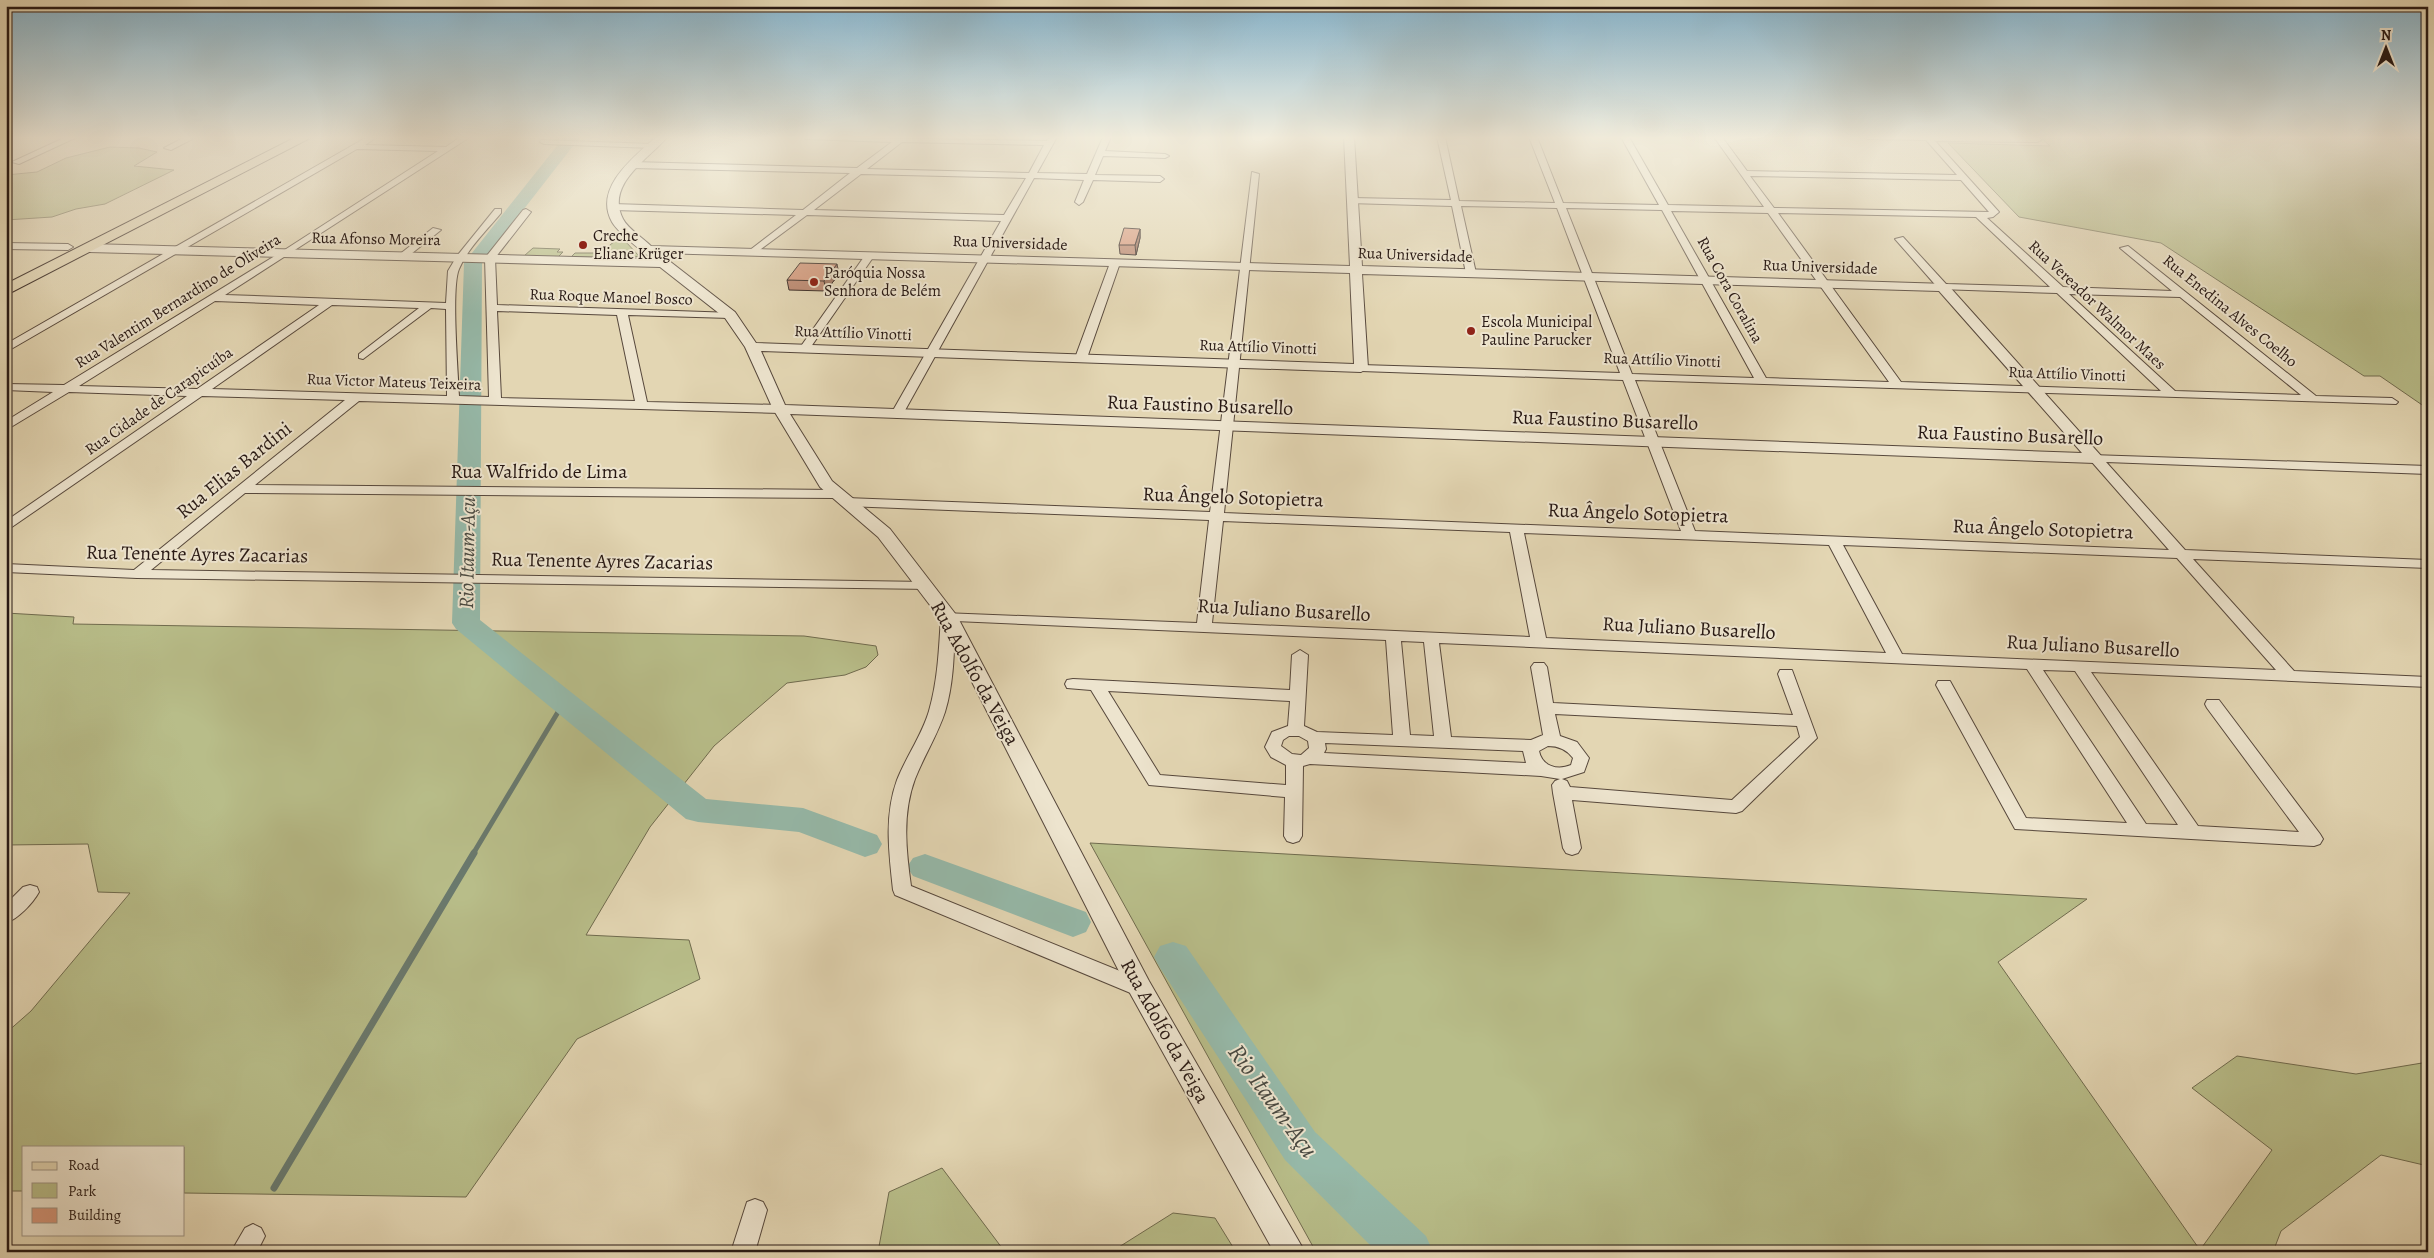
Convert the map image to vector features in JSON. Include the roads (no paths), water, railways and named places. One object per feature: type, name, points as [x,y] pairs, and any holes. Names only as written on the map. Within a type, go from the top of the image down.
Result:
[{"type":"main road","points":[[6,278],[172,196]]},
{"type":"main road","points":[[6,290],[191,196]]},
{"type":"main road","points":[[63,250],[89,248]]},
{"type":"street","points":[[6,349],[272,196]]},
{"type":"street","name":"Rua Valentim Bernardino de Oliveira","points":[[6,426],[375,196]]},
{"type":"street","points":[[616,196],[614,207],[1008,218]]},
{"type":"street","points":[[754,252],[827,196]]},
{"type":"street","points":[[897,414],[1020,196]]},
{"type":"street","points":[[1079,202],[1082,196]]},
{"type":"street","points":[[1204,628],[1253,196]]},
{"type":"street","points":[[1352,196],[1361,368]]},
{"type":"street","points":[[1454,196],[1471,273]]},
{"type":"street","points":[[1556,196],[1690,535]]},
{"type":"street","name":"Rua Cora Coralina","points":[[1658,196],[1762,381]]},
{"type":"street","points":[[1760,196],[1898,386]]},
{"type":"street","points":[[1352,201],[1990,215],[1994,212],[1980,196]]},
{"type":"street","name":"Rua Adolfo da Veiga","points":[[614,207],[618,222],[646,249],[730,316],[752,347],[780,409],[826,484],[884,533],[948,616],[1140,988],[1290,1252]]},
{"type":"street","points":[[457,400],[451,306],[453,271],[498,212]]},
{"type":"street","points":[[496,401],[487,258],[526,212]]},
{"type":"street","name":"Rua Vereador Walmor Maes","points":[[1980,216],[2172,395]]},
{"type":"street","points":[[403,256],[436,230]]},
{"type":"street","points":[[1900,239],[2290,676]]},
{"type":"street","points":[[6,246],[63,250]]},
{"type":"street","name":"Rua Afonso Moreira","points":[[89,248],[663,263]]},
{"type":"street","name":"Rua Enedina Alves Coelho","points":[[2126,248],[2314,400]]},
{"type":"street","name":"Rua Universidade","points":[[646,249],[2182,294]]},
{"type":"street","points":[[804,349],[870,256]]},
{"type":"street","points":[[1081,358],[1115,263]]},
{"type":"street","points":[[213,298],[451,306]]},
{"type":"street","name":"Rua Cidade de Carapicuíba","points":[[6,527],[330,302]]},
{"type":"street","points":[[363,356],[429,306]]},
{"type":"street","name":"Rua Roque Manoel Bosco","points":[[491,308],[730,316]]},
{"type":"street","points":[[622,312],[642,405]]},
{"type":"street","name":"Rua Attílio Vinotti","points":[[752,347],[2392,402]]},
{"type":"street","name":"Rua Victor Mateus Teixeira","points":[[6,387],[780,409]]},
{"type":"street","name":"Rua Elias Bardini","points":[[137,574],[356,397]]},
{"type":"street","name":"Rua Faustino Busarello","points":[[780,409],[2428,470]]},
{"type":"street","name":"Rua Walfrido de Lima","points":[[243,488],[453,490],[841,498]]},
{"type":"street","name":"Rua Ângelo Sotopietra","points":[[841,498],[1217,516],[2428,564]]},
{"type":"street","points":[[1516,528],[1539,643]]},
{"type":"street","points":[[1834,541],[1897,659]]},
{"type":"street","name":"Rua Tenente Ayres Zacarias","points":[[6,568],[137,574],[926,586]]},
{"type":"street","points":[[948,616],[943,686],[937,712],[905,782],[898,812],[896,839],[902,890],[1140,988]]},
{"type":"street","name":"Rua Juliano Busarello","points":[[948,616],[2428,682]]},
{"type":"street","points":[[1393,636],[1402,739]]},
{"type":"street","points":[[1431,638],[1443,741]]},
{"type":"street","points":[[1296,730],[1300,655]]},
{"type":"street","points":[[2032,665],[2141,830]]},
{"type":"street","points":[[1539,667],[1552,740]]},
{"type":"street","points":[[2080,667],[2193,833]]},
{"type":"street","points":[[1562,793],[1736,807],[1809,738],[1786,674]]},
{"type":"street","points":[[1073,684],[1298,696]]},
{"type":"street","points":[[1096,685],[1155,781],[1294,792]]},
{"type":"street","points":[[1944,685],[2021,824],[2314,839],[2213,704]]},
{"type":"street","points":[[1545,708],[1804,721]]},
{"type":"street","points":[[1534,746],[1402,739],[1313,737],[1296,730],[1281,733],[1276,737],[1273,747],[1281,757],[1303,759],[1551,772],[1573,771],[1580,763],[1580,758],[1574,748],[1552,740],[1545,740],[1534,746],[1531,750],[1532,761],[1551,772],[1562,793],[1572,848]]},
{"type":"street","points":[[1293,836],[1294,792],[1303,759],[1318,749],[1318,744],[1313,737]]},
{"type":"street","points":[[6,916],[30,892]]},
{"type":"street","points":[[743,1252],[756,1210]]},
{"type":"waterway","name":"Rio Itaum-Açu","points":[[526,196],[473,263],[466,623],[698,810],[803,820],[865,844]]},
{"type":"waterway","points":[[473,854],[564,702]]},
{"type":"waterway","points":[[274,1188],[474,853]]},
{"type":"waterway","name":"Rio Itaum-Açu","points":[[925,867],[1073,922]]},
{"type":"waterway","name":"Rio Itaum-Açu","points":[[1173,957],[1300,1146],[1410,1252]]},
{"type":"place","name":"Creche Eliane Krüger","points":[[583,245]]},
{"type":"place","name":"Paróquia Nossa Senhora de Belém","points":[[814,282]]},
{"type":"place","name":"Escola Municipal Pauline Parucker","points":[[1471,331]]}]
